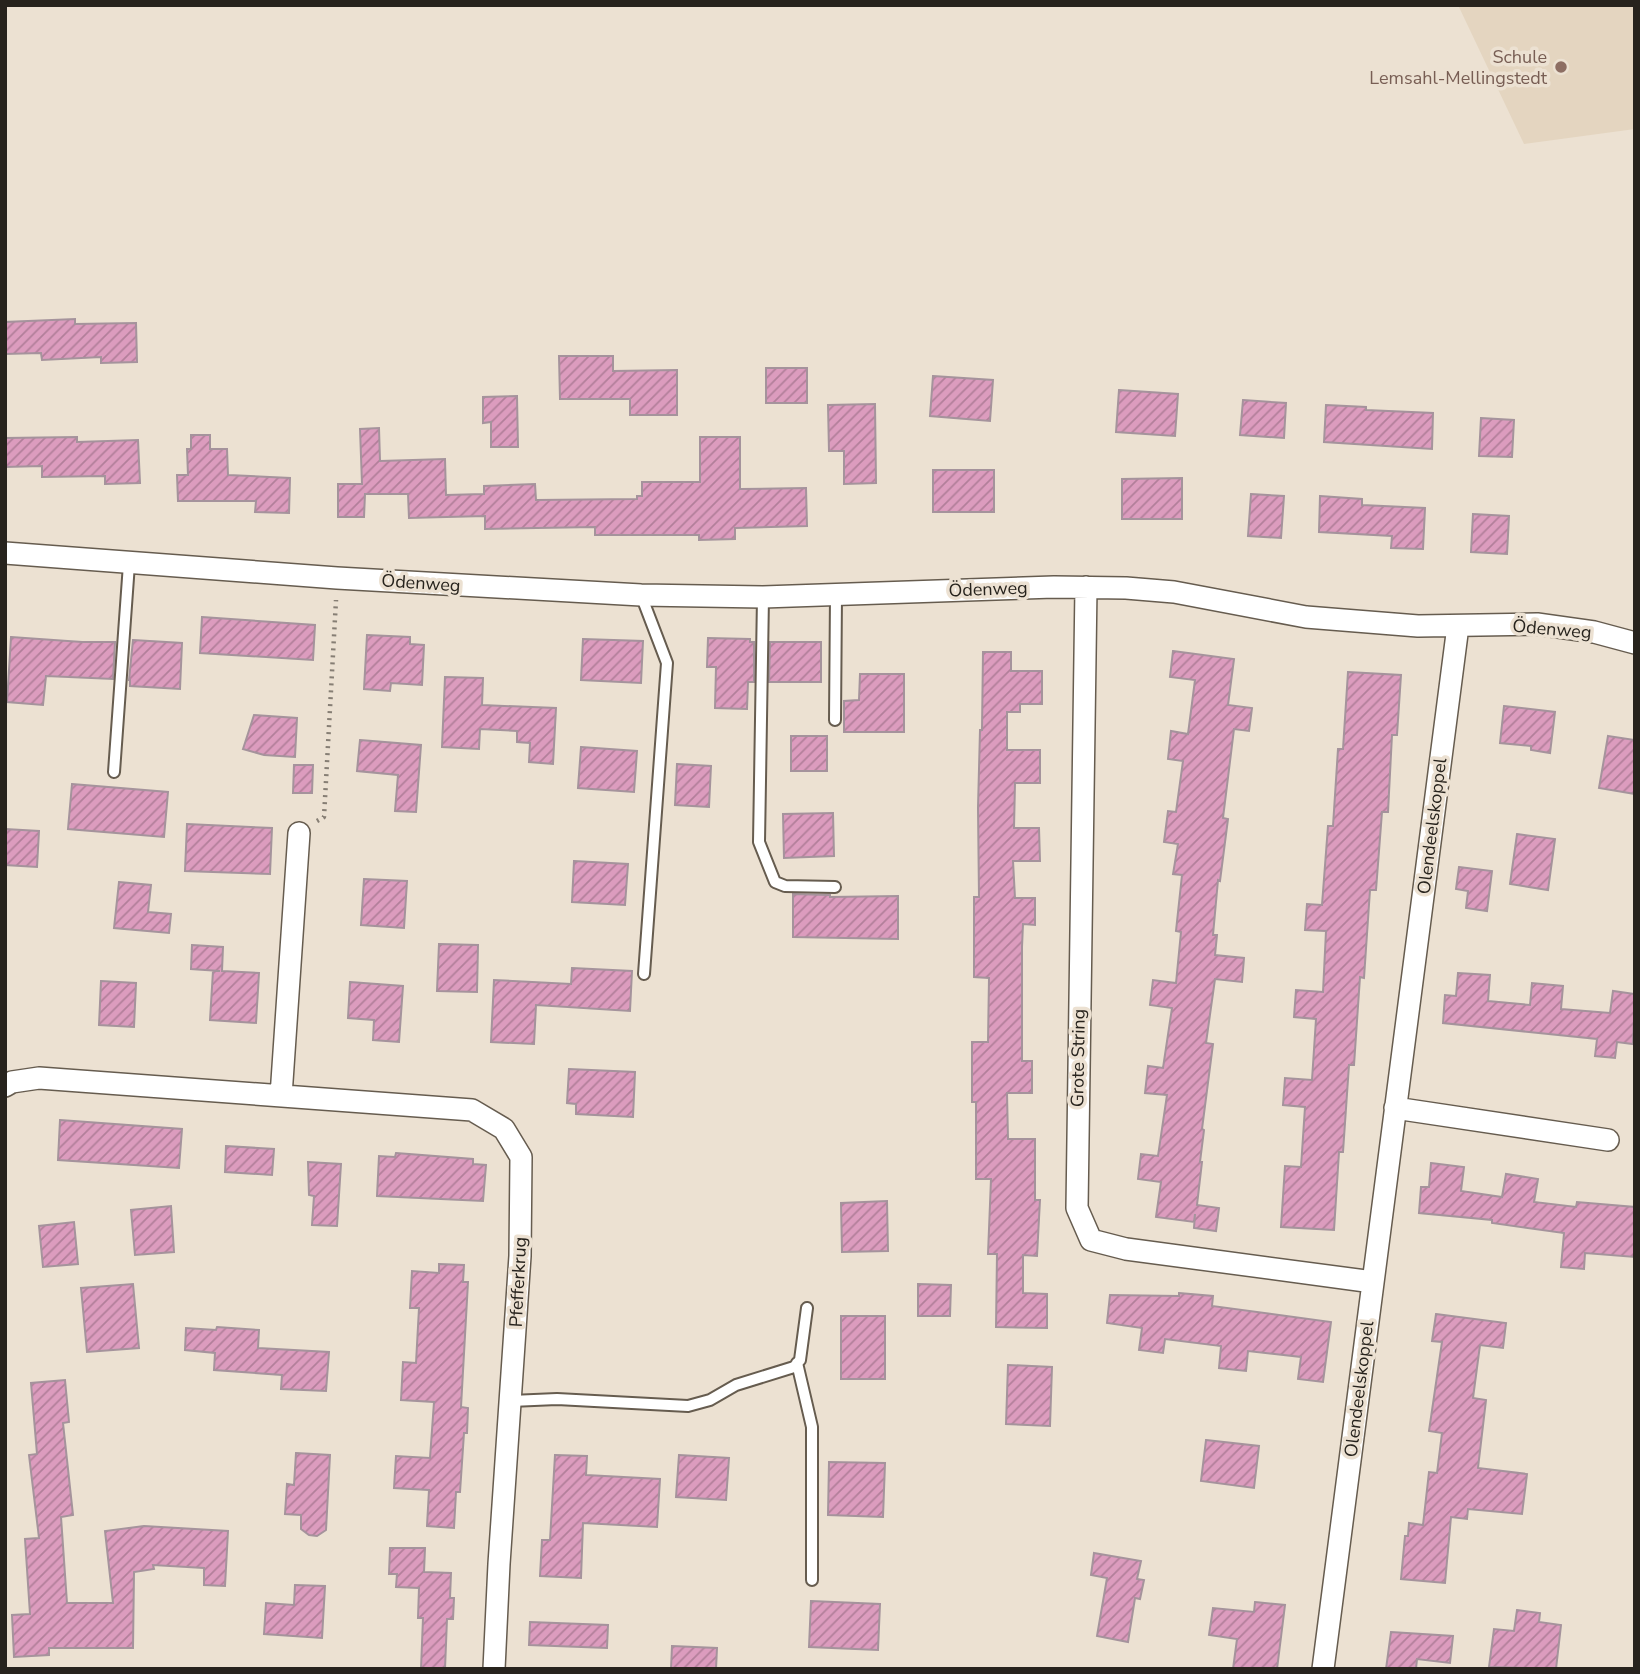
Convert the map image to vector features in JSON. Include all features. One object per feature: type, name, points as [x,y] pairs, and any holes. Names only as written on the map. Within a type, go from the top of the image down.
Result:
[{"type":"street","name":"Ödenweg","points":[[5,553],[337,578],[642,595],[762,597],[1086,587],[1174,592],[1306,617],[1386,624],[1558,626],[1635,643]]},
{"type":"street","name":"Grote String","points":[[1086,587],[1077,1208],[1091,1240],[1126,1249],[1373,1282]]},
{"type":"street","name":"Olendeelskoppel","points":[[1323,1669],[1458,626]]},
{"type":"street","points":[[281,1096],[299,832]]},
{"type":"street","name":"Pfefferkrug","points":[[5,1086],[12,1082],[39,1078],[472,1110],[503,1129],[521,1157],[520,1256],[499,1564],[495,1669]]},
{"type":"street","points":[[1395,1108],[1608,1140]]},
{"type":"lane","points":[[114,772],[129,564]]},
{"type":"lane","points":[[642,595],[667,663],[644,974]]},
{"type":"lane","points":[[835,720],[836,595]]},
{"type":"lane","points":[[762,597],[759,842],[775,882],[785,886],[835,887]]},
{"type":"lane","points":[[511,1401],[569,1400],[688,1406],[710,1400],[736,1385],[788,1370],[797,1363],[800,1360],[807,1308]]},
{"type":"lane","points":[[797,1363],[812,1427],[812,1580]]},
{"type":"path","points":[[299,832],[324,817],[337,578]]},
{"type":"shaded area","name":"Schule Lemsahl-Mellingstedt","points":[[1458,5],[1635,5],[1635,129],[1524,144]]},
{"type":"building","points":[[75,319],[75,324],[136,323],[137,362],[101,363],[101,357],[42,360],[41,353],[5,354],[5,322]]},
{"type":"building","points":[[559,356],[613,356],[613,371],[677,370],[677,415],[630,415],[630,399],[560,399]]},
{"type":"building","points":[[766,368],[807,368],[807,403],[766,403]]},
{"type":"building","points":[[933,376],[993,380],[990,421],[930,416]]},
{"type":"building","points":[[1119,390],[1178,394],[1175,436],[1116,432]]},
{"type":"building","points":[[517,396],[518,447],[491,447],[491,422],[483,423],[483,397]]},
{"type":"building","points":[[1243,400],[1286,403],[1284,438],[1240,435]]},
{"type":"building","points":[[875,404],[876,483],[844,484],[844,451],[829,451],[828,405]]},
{"type":"building","points":[[1326,405],[1433,413],[1432,449],[1324,442]]},
{"type":"building","points":[[1481,418],[1514,420],[1512,457],[1479,456]]},
{"type":"building","points":[[379,428],[380,461],[445,459],[446,495],[484,494],[484,486],[535,484],[536,500],[637,499],[637,496],[642,496],[642,482],[700,482],[700,437],[740,437],[740,489],[806,488],[807,526],[735,528],[735,539],[699,540],[699,535],[595,535],[595,527],[485,529],[485,516],[409,518],[408,494],[365,494],[364,517],[338,517],[338,484],[362,484],[360,429]]},
{"type":"building","points":[[191,435],[210,435],[210,449],[227,449],[228,475],[290,478],[289,513],[255,512],[256,501],[178,501],[177,475],[188,475],[187,449],[191,449]]},
{"type":"building","points":[[77,437],[77,442],[138,440],[140,483],[105,484],[105,476],[42,477],[42,466],[5,467],[5,438]]},
{"type":"building","points":[[933,470],[994,470],[994,512],[933,512]]},
{"type":"building","points":[[1182,478],[1182,519],[1122,519],[1122,479]]},
{"type":"building","points":[[1251,494],[1284,496],[1281,538],[1248,536]]},
{"type":"building","points":[[1320,496],[1362,499],[1362,505],[1425,508],[1423,549],[1391,548],[1392,536],[1319,532]]},
{"type":"building","points":[[1473,514],[1509,516],[1507,554],[1471,552]]},
{"type":"building","points":[[202,617],[315,625],[313,660],[200,653]]},
{"type":"building","points":[[367,635],[410,637],[410,644],[424,645],[422,685],[391,683],[390,691],[364,689]]},
{"type":"building","points":[[11,637],[115,642],[113,679],[46,676],[43,705],[7,702]]},
{"type":"building","points":[[708,638],[750,639],[750,642],[754,642],[754,682],[748,682],[747,709],[715,708],[716,667],[707,667]]},
{"type":"building","points":[[583,639],[643,641],[641,683],[581,680]]},
{"type":"building","points":[[133,640],[182,643],[180,689],[130,686]]},
{"type":"building","points":[[770,642],[821,642],[821,682],[769,682]]},
{"type":"building","points":[[1173,651],[1234,659],[1228,705],[1252,708],[1249,731],[1234,729],[1223,818],[1228,819],[1213,935],[1217,935],[1215,955],[1244,958],[1242,982],[1215,979],[1206,1043],[1213,1044],[1202,1129],[1202,1162],[1197,1205],[1219,1208],[1216,1231],[1194,1228],[1195,1214],[1194,1222],[1156,1217],[1161,1182],[1138,1179],[1141,1154],[1158,1156],[1167,1095],[1145,1093],[1148,1066],[1163,1068],[1172,1008],[1150,1005],[1153,980],[1176,983],[1181,932],[1176,931],[1182,875],[1173,874],[1178,844],[1164,842],[1168,811],[1176,812],[1183,761],[1168,759],[1171,731],[1188,734],[1195,680],[1170,677]]},
{"type":"building","points":[[983,652],[1011,652],[1011,671],[1042,671],[1042,704],[1020,704],[1020,712],[1007,712],[1007,750],[1040,750],[1040,783],[1015,783],[1014,828],[1039,828],[1040,861],[1013,861],[1015,898],[1035,898],[1035,925],[1023,924],[1022,947],[1022,1061],[1032,1061],[1032,1093],[1007,1093],[1008,1139],[1035,1139],[1035,1200],[1040,1200],[1037,1256],[1023,1255],[1023,1293],[1047,1294],[1047,1328],[996,1327],[997,1254],[988,1254],[991,1179],[976,1179],[976,1102],[972,1102],[972,1042],[988,1042],[989,978],[974,977],[974,897],[979,897],[978,808]]},
{"type":"building","points":[[1348,672],[1401,675],[1397,735],[1392,735],[1388,812],[1382,812],[1376,890],[1370,890],[1364,978],[1360,977],[1354,1065],[1349,1065],[1334,1230],[1281,1227],[1285,1166],[1301,1167],[1305,1107],[1283,1105],[1285,1078],[1312,1080],[1316,1019],[1294,1017],[1296,990],[1323,992],[1326,931],[1305,930],[1307,904],[1322,905],[1328,826],[1333,826],[1338,749],[1343,749]]},
{"type":"building","points":[[860,674],[904,674],[904,732],[844,732],[844,701],[859,700]]},
{"type":"building","points":[[445,677],[483,678],[482,705],[556,708],[553,764],[529,762],[530,743],[517,742],[517,731],[480,729],[479,749],[442,747]]},
{"type":"building","points":[[1504,706],[1555,712],[1550,753],[1531,750],[1531,746],[1500,743]]},
{"type":"building","points":[[254,715],[297,718],[295,757],[264,755],[243,749]]},
{"type":"building","points":[[791,736],[827,736],[827,771],[791,771]]},
{"type":"building","points":[[1608,736],[1635,740],[1635,794],[1599,788]]},
{"type":"building","points":[[360,740],[421,745],[416,812],[395,811],[398,775],[357,771]]},
{"type":"building","points":[[581,747],[637,751],[634,792],[578,788]]},
{"type":"building","points":[[677,764],[711,766],[709,807],[675,805]]},
{"type":"building","points":[[294,765],[313,765],[312,793],[293,793]]},
{"type":"building","points":[[72,784],[168,792],[164,837],[68,829]]},
{"type":"building","points":[[833,813],[834,856],[784,858],[783,814]]},
{"type":"building","points":[[187,824],[272,828],[270,874],[185,871]]},
{"type":"building","points":[[5,829],[39,831],[37,867],[5,865]]},
{"type":"building","points":[[1517,834],[1555,839],[1548,890],[1510,884]]},
{"type":"building","points":[[574,861],[628,864],[625,905],[572,902]]},
{"type":"building","points":[[1459,867],[1492,871],[1487,911],[1466,908],[1468,891],[1456,889]]},
{"type":"building","points":[[364,879],[407,881],[404,928],[361,925]]},
{"type":"building","points":[[119,882],[151,885],[148,912],[171,914],[169,933],[114,928]]},
{"type":"building","points":[[793,894],[830,897],[898,896],[898,939],[793,937]]},
{"type":"building","points":[[439,944],[478,945],[477,992],[437,991]]},
{"type":"building","points":[[192,945],[223,947],[222,971],[259,973],[256,1023],[210,1020],[213,971],[220,971],[191,969]]},
{"type":"building","points":[[572,968],[632,971],[630,1011],[536,1005],[534,1044],[491,1042],[494,980],[571,984]]},
{"type":"building","points":[[1458,973],[1490,975],[1488,1001],[1530,1005],[1532,983],[1563,986],[1561,1009],[1610,1013],[1613,991],[1635,994],[1633,1044],[1617,1042],[1615,1058],[1595,1056],[1597,1039],[1443,1023],[1445,995],[1456,996]]},
{"type":"building","points":[[101,981],[136,983],[134,1027],[99,1025]]},
{"type":"building","points":[[350,982],[403,986],[399,1042],[373,1040],[374,1020],[348,1018]]},
{"type":"building","points":[[569,1069],[635,1072],[633,1117],[576,1114],[576,1104],[567,1103]]},
{"type":"building","points":[[60,1120],[182,1129],[179,1168],[58,1160]]},
{"type":"building","points":[[226,1146],[274,1149],[272,1175],[225,1172]]},
{"type":"building","points":[[396,1153],[473,1159],[473,1164],[486,1165],[483,1201],[377,1196],[379,1156],[395,1157]]},
{"type":"building","points":[[308,1162],[341,1164],[337,1226],[312,1225],[314,1196],[309,1195]]},
{"type":"building","points":[[1431,1163],[1464,1167],[1461,1191],[1502,1197],[1506,1174],[1538,1179],[1534,1202],[1576,1207],[1577,1202],[1635,1207],[1635,1257],[1585,1253],[1584,1269],[1561,1267],[1564,1233],[1492,1223],[1492,1220],[1419,1213],[1421,1187],[1429,1187]]},
{"type":"building","points":[[887,1201],[888,1251],[842,1252],[841,1203]]},
{"type":"building","points":[[171,1206],[174,1252],[135,1255],[131,1210]]},
{"type":"building","points":[[74,1222],[78,1264],[43,1267],[39,1226]]},
{"type":"building","points":[[439,1264],[464,1265],[463,1282],[468,1282],[461,1407],[468,1408],[467,1433],[464,1433],[460,1492],[456,1492],[454,1528],[427,1526],[429,1490],[394,1488],[396,1456],[430,1458],[434,1402],[401,1400],[403,1362],[416,1363],[419,1308],[410,1308],[412,1271],[439,1273]]},
{"type":"building","points":[[133,1284],[139,1348],[87,1352],[81,1288]]},
{"type":"building","points":[[918,1284],[951,1285],[950,1316],[918,1316]]},
{"type":"building","points":[[1179,1293],[1213,1296],[1212,1306],[1331,1322],[1323,1382],[1298,1379],[1301,1357],[1248,1351],[1246,1371],[1219,1368],[1221,1346],[1165,1339],[1163,1353],[1139,1350],[1142,1328],[1107,1323],[1110,1295],[1179,1296]]},
{"type":"building","points":[[1436,1314],[1506,1323],[1503,1348],[1480,1345],[1473,1398],[1486,1400],[1478,1468],[1527,1474],[1522,1514],[1468,1509],[1467,1519],[1451,1517],[1445,1583],[1401,1579],[1405,1536],[1408,1536],[1409,1523],[1423,1525],[1429,1472],[1437,1473],[1442,1433],[1429,1431],[1442,1342],[1432,1341]]},
{"type":"building","points":[[841,1316],[885,1316],[885,1379],[841,1379]]},
{"type":"building","points":[[217,1327],[259,1330],[258,1348],[329,1352],[326,1391],[281,1389],[282,1375],[214,1370],[215,1353],[185,1350],[186,1328],[216,1330]]},
{"type":"building","points":[[1008,1365],[1052,1367],[1050,1426],[1006,1424]]},
{"type":"building","points":[[65,1380],[69,1422],[63,1423],[73,1515],[61,1517],[67,1603],[113,1603],[105,1531],[144,1526],[228,1531],[225,1586],[204,1585],[204,1568],[153,1565],[154,1569],[134,1572],[133,1648],[49,1648],[49,1655],[14,1657],[12,1615],[30,1614],[25,1539],[39,1538],[29,1455],[37,1454],[31,1383]]},
{"type":"building","points":[[1206,1440],[1259,1446],[1254,1488],[1201,1481]]},
{"type":"building","points":[[296,1453],[330,1455],[326,1530],[317,1536],[309,1535],[301,1529],[301,1515],[285,1514],[287,1484],[294,1485]]},
{"type":"building","points":[[555,1455],[587,1456],[586,1475],[660,1479],[657,1527],[583,1523],[581,1578],[540,1576],[542,1540],[550,1540]]},
{"type":"building","points":[[679,1455],[729,1458],[726,1500],[676,1497]]},
{"type":"building","points":[[829,1462],[885,1463],[883,1517],[828,1515]]},
{"type":"building","points":[[390,1548],[425,1548],[424,1572],[451,1573],[453,1619],[447,1619],[445,1669],[421,1669],[423,1618],[418,1618],[419,1588],[396,1587],[397,1574],[389,1574]]},
{"type":"building","points":[[1094,1553],[1141,1561],[1137,1579],[1144,1580],[1140,1599],[1135,1598],[1128,1642],[1097,1636],[1107,1578],[1091,1575]]},
{"type":"building","points":[[295,1585],[325,1586],[322,1638],[264,1634],[266,1603],[294,1605]]},
{"type":"building","points":[[811,1601],[880,1604],[878,1650],[809,1647]]},
{"type":"building","points":[[1255,1602],[1285,1605],[1277,1669],[1233,1669],[1237,1639],[1209,1635],[1213,1608],[1254,1612]]},
{"type":"building","points":[[1517,1610],[1540,1613],[1539,1622],[1561,1625],[1556,1669],[1489,1667],[1494,1629],[1514,1631]]},
{"type":"building","points":[[530,1622],[608,1625],[607,1648],[529,1645]]},
{"type":"building","points":[[1391,1632],[1453,1636],[1450,1663],[1417,1659],[1416,1669],[1386,1669]]},
{"type":"building","points":[[672,1646],[717,1648],[716,1669],[671,1669]]},
{"type":"place","name":"Schule Lemsahl-Mellingstedt","points":[[1561,67]]}]
